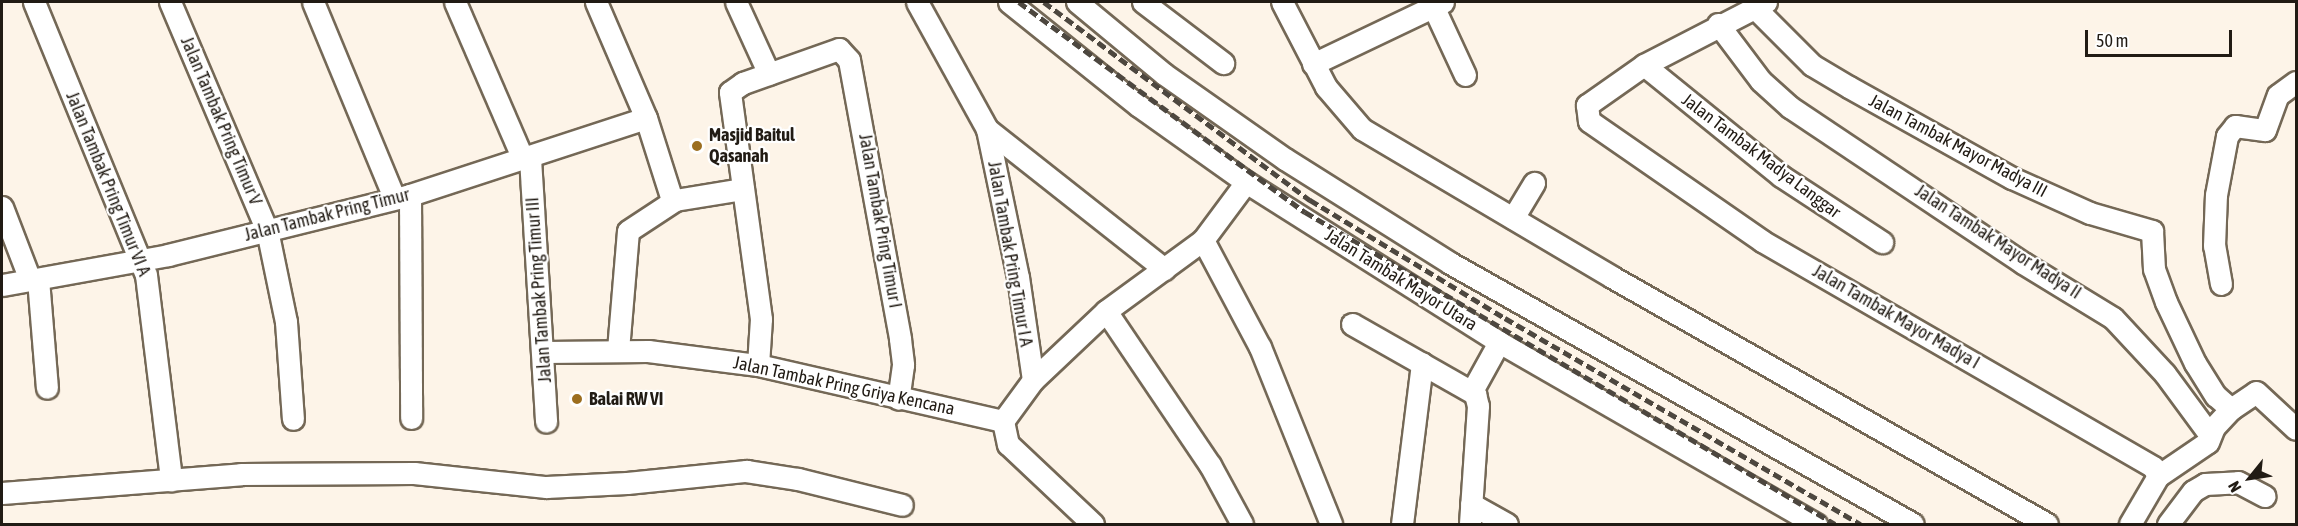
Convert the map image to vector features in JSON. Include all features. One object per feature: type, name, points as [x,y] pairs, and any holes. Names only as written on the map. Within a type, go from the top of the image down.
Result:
[{"type":"street","name":"Jalan Tambak Pring Timur VI A","points":[[34,2],[141,259],[150,299],[171,480]]},
{"type":"street","name":"Jalan Tambak Pring Timur V","points":[[170,2],[267,230],[286,322],[293,419]]},
{"type":"street","points":[[313,2],[402,196],[411,418]]},
{"type":"street","name":"Jalan Tambak Pring Timur III","points":[[455,2],[527,158],[544,352],[546,422]]},
{"type":"street","points":[[596,2],[646,117],[670,197],[675,200]]},
{"type":"street","points":[[736,2],[769,74],[742,83],[730,92],[761,319],[758,365]]},
{"type":"street","name":"Jalan Tambak Pring Timur I A","points":[[917,2],[987,129],[1018,276],[1033,380]]},
{"type":"street","name":"Jalan Tambak Mayor Utara","points":[[1009,2],[1139,106],[1246,182],[1499,342],[1816,525]]},
{"type":"street","points":[[1077,2],[1164,74],[1285,159],[1450,263],[1913,525]]},
{"type":"street","points":[[1143,2],[1222,63]]},
{"type":"street","points":[[1282,2],[1312,64],[1338,105],[1362,129],[2047,525]]},
{"type":"street","points":[[1312,64],[1438,3],[1465,75]]},
{"type":"street","points":[[1644,65],[1718,24],[1760,4]]},
{"type":"street","name":"Jalan Tambak Mayor Madya III","points":[[1760,4],[1812,65],[1849,87],[2012,178],[2090,213],[2152,231],[2154,269],[2166,302],[2195,363],[2224,402]]},
{"type":"street","name":"Jalan Tambak Mayor Madya II","points":[[1718,24],[1761,81],[1790,107],[2023,263],[2113,318],[2164,374],[2210,435]]},
{"type":"street","name":"Jalan Tambak Pring Timur I","points":[[769,74],[839,49],[846,52],[852,71],[900,339],[903,365],[898,399]]},
{"type":"street","name":"Jalan Tambak Mayor Madya I","points":[[1644,65],[1587,105],[1589,121],[1762,241],[2128,452],[2156,470],[2158,476]]},
{"type":"street","name":"Jalan Tambak Madya Langgar","points":[[1644,65],[1781,176],[1882,242]]},
{"type":"street","points":[[2222,284],[2214,246],[2215,215],[2228,136],[2235,126],[2265,130],[2278,95],[2296,82]]},
{"type":"street","name":"Jalan Tambak Pring Timur","points":[[2,285],[141,259],[402,196],[527,158],[646,117]]},
{"type":"street","name":"Jalan Tambak Pring Timur I A","points":[[987,129],[1164,269]]},
{"type":"street","points":[[1093,525],[1008,444],[1003,421],[1033,380],[1106,311],[1203,240],[1246,182]]},
{"type":"street","points":[[1513,218],[1534,183]]},
{"type":"street","points":[[618,350],[628,231],[675,200],[743,189]]},
{"type":"street","points":[[2,207],[34,279],[47,388]]},
{"type":"street","points":[[1203,240],[1260,347],[1331,525]]},
{"type":"street","points":[[1106,311],[1209,465],[1242,525]]},
{"type":"street","points":[[1352,324],[1472,391],[1478,406],[1471,514],[1507,525]]},
{"type":"street","points":[[1472,391],[1499,342]]},
{"type":"street","name":"Jalan Tambak Pring Griya Kencana","points":[[544,352],[618,350],[758,365],[898,399],[1003,421]]},
{"type":"street","points":[[1402,525],[1422,363]]},
{"type":"street","points":[[2130,525],[2158,476],[2208,442],[2224,402],[2256,392],[2296,429]]},
{"type":"street","points":[[2,493],[241,474],[385,471],[546,487],[627,483],[746,471],[798,479],[902,505]]},
{"type":"street","points":[[2168,525],[2193,491],[2205,484],[2238,482],[2265,496]]},
{"type":"railway","points":[[1019,2],[1305,212],[1835,524]]},
{"type":"railway","points":[[1044,2],[1310,200],[1505,318],[1861,524]]},
{"type":"place","name":"Masjid Baitul Qasanah","points":[[697,146]]},
{"type":"place","name":"Balai RW VI","points":[[577,399]]}]
